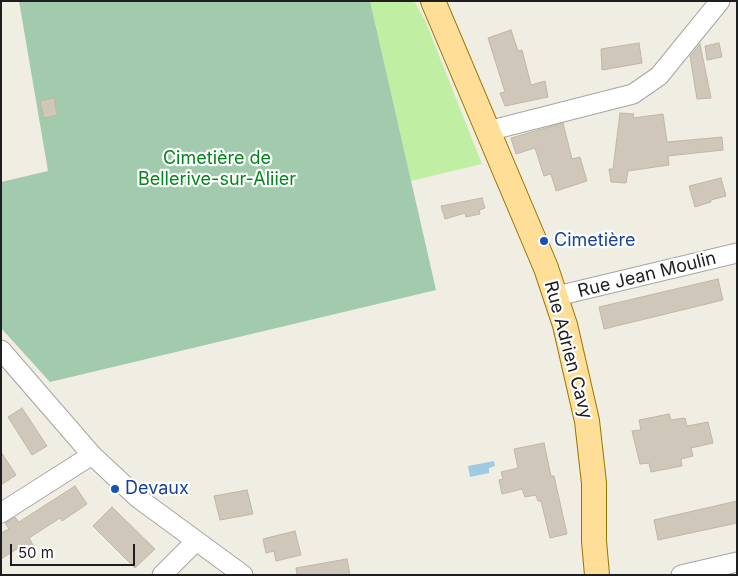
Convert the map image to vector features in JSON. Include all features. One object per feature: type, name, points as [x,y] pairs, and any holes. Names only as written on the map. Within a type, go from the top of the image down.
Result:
[{"type":"main road","name":"Rue Adrien Cavy","points":[[433,1],[556,296],[575,364],[587,422],[594,483],[594,541],[597,575]]},
{"type":"main road","name":"Rue Adrien Cavy","points":[[586,575],[594,541]]},
{"type":"street","points":[[488,131],[633,94],[659,76],[720,1]]},
{"type":"street","name":"Rue Jean Moulin","points":[[556,296],[737,253]]},
{"type":"street","points":[[1,350],[92,455],[138,498],[244,575]]},
{"type":"street","points":[[1,513],[92,455]]},
{"type":"street","points":[[162,575],[196,541]]},
{"type":"street","points":[[681,575],[737,562]]},
{"type":"green space","name":"Cimetière de Bellerive-sur-Aliier","points":[[19,1],[370,1],[436,290],[50,382],[1,328],[1,182],[48,171]]},
{"type":"green space","points":[[370,1],[414,1],[425,20],[482,164],[411,181]]},
{"type":"water","points":[[494,461],[495,466],[489,468],[489,473],[470,477],[468,466]]},
{"type":"building","points":[[511,30],[518,51],[522,50],[531,85],[545,81],[548,97],[505,106],[500,93],[505,92],[488,38]]},
{"type":"building","points":[[639,43],[642,63],[602,70],[601,49]]},
{"type":"building","points":[[719,43],[722,57],[707,60],[705,46]]},
{"type":"building","points":[[700,44],[711,98],[697,99],[690,56]]},
{"type":"building","points":[[54,98],[57,115],[44,118],[40,101]]},
{"type":"building","points":[[620,113],[634,114],[633,118],[663,114],[667,142],[722,137],[723,150],[668,156],[669,165],[628,171],[626,183],[611,182],[609,169],[613,169]]},
{"type":"building","points":[[563,123],[572,159],[580,157],[587,181],[556,191],[551,174],[544,176],[535,148],[516,154],[511,138]]},
{"type":"building","points":[[721,178],[726,196],[695,207],[689,186]]},
{"type":"building","points":[[482,198],[485,208],[479,210],[480,214],[466,217],[465,213],[445,219],[441,206]]},
{"type":"building","points":[[718,279],[723,300],[604,329],[599,307]]},
{"type":"building","points":[[22,408],[47,446],[32,455],[8,417]]},
{"type":"building","points":[[669,414],[671,420],[685,418],[687,426],[708,422],[713,443],[691,448],[693,456],[681,459],[682,466],[651,472],[649,463],[640,464],[632,431],[641,430],[639,420]]},
{"type":"building","points":[[544,443],[551,476],[554,476],[567,534],[550,538],[541,501],[538,501],[536,495],[525,497],[522,489],[502,494],[499,480],[503,479],[501,472],[518,468],[514,449]]},
{"type":"building","points":[[1,452],[16,475],[1,485]]},
{"type":"building","points":[[75,486],[87,504],[62,521],[60,518],[29,538],[33,545],[22,552],[20,547],[1,559],[1,533],[9,529],[5,523],[15,517],[19,522]]},
{"type":"building","points":[[247,490],[253,514],[220,520],[214,496]]},
{"type":"building","points":[[737,501],[737,523],[658,540],[654,520]]},
{"type":"building","points":[[112,507],[155,549],[135,568],[93,526]]},
{"type":"building","points":[[295,531],[301,555],[276,561],[274,551],[266,553],[263,539]]},
{"type":"building","points":[[347,559],[350,575],[297,575],[296,568]]},
{"type":"place","name":"Cimetière","points":[[544,241]]},
{"type":"place","name":"Devaux","points":[[115,489]]}]
